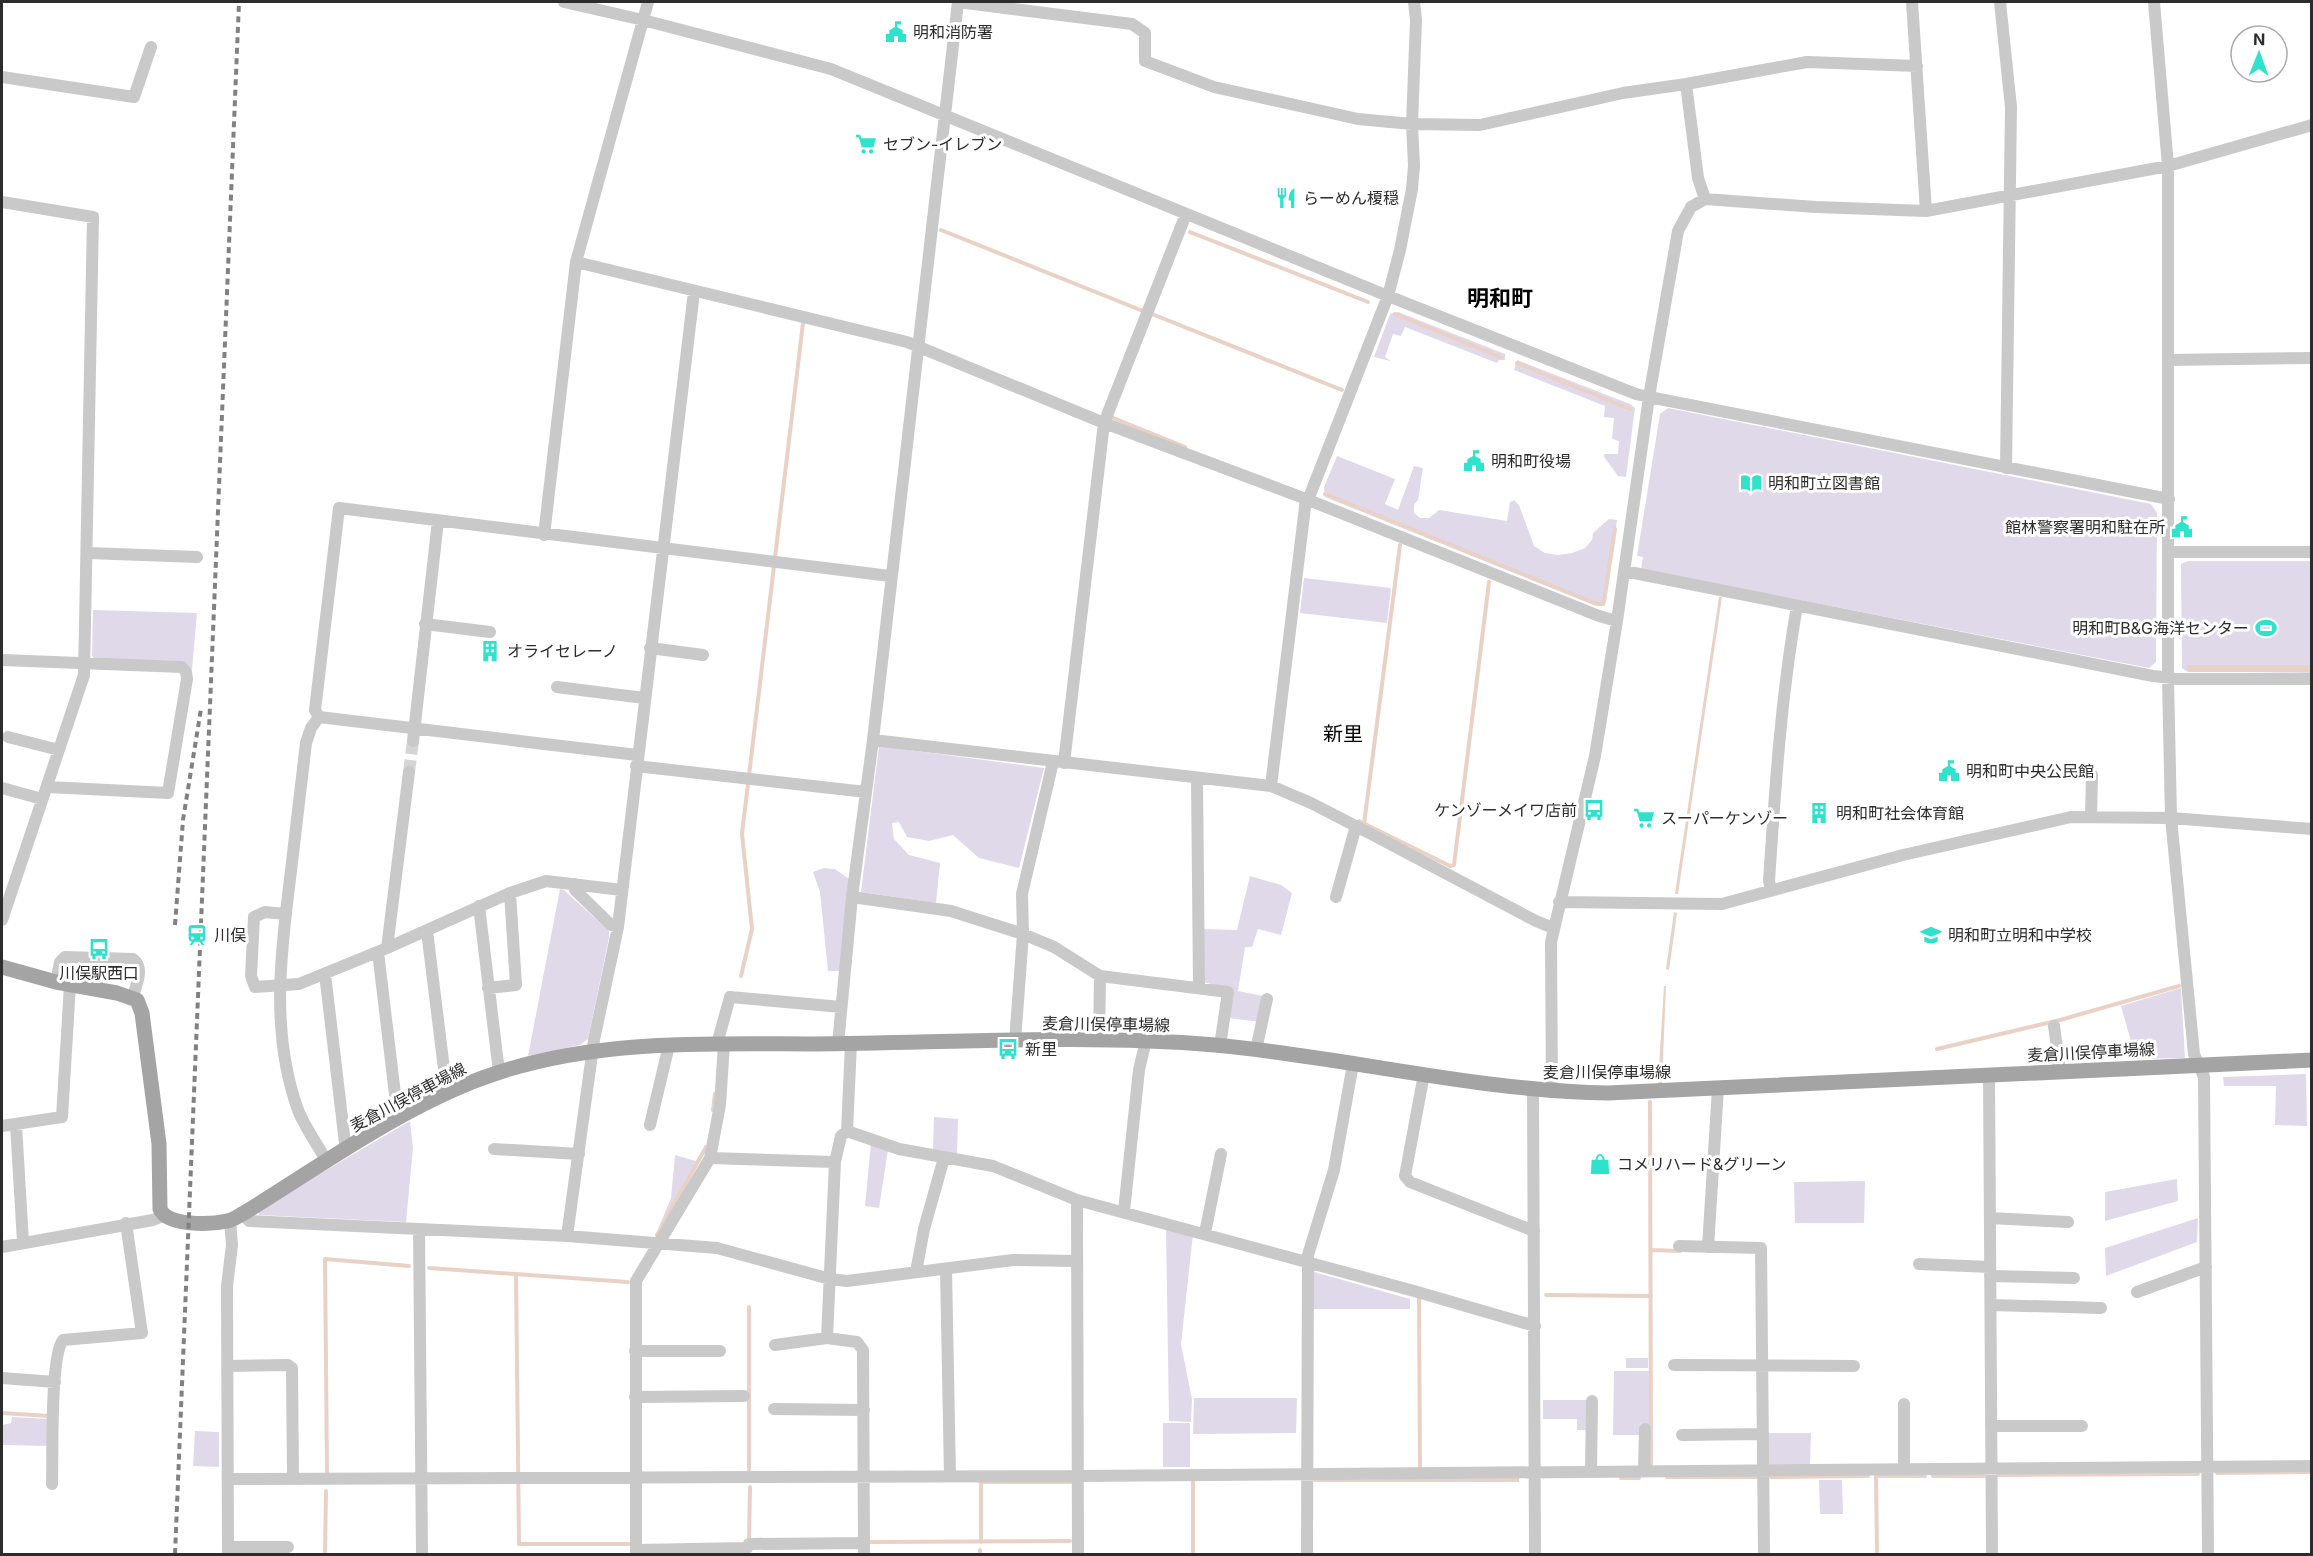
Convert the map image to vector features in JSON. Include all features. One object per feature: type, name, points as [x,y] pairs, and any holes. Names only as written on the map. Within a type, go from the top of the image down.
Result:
[{"type":"main road","points":[[2,967],[137,1000],[142,1013],[159,1144],[159,1198],[163,1216]]},
{"type":"main road","name":"麦倉川俣停車場線","points":[[163,1216],[171,1220],[189,1222],[216,1223],[230,1220],[400,1118],[447,1093],[499,1072],[548,1059],[669,1045],[1146,1040],[1256,1050],[1533,1090],[1608,1094],[2312,1060]]},
{"type":"street","points":[[564,2],[831,69],[1388,296],[1636,394],[2169,500]]},
{"type":"street","points":[[544,535],[576,262],[648,2]]},
{"type":"street","points":[[847,1131],[845,1044],[841,1007],[958,2],[1132,24],[1145,33],[1145,61],[1214,87],[1358,119],[1412,124],[1480,125],[1623,93],[1807,62],[1917,66]]},
{"type":"street","points":[[1271,786],[1307,499],[1388,296],[1412,189],[1416,20],[1414,2]]},
{"type":"street","points":[[1912,2],[1926,211]]},
{"type":"street","points":[[2000,2],[2011,107],[2006,468]]},
{"type":"street","points":[[2154,2],[2168,166],[2168,678],[2171,818],[2194,1054],[2204,1077],[2208,1554]]},
{"type":"street","points":[[2,77],[134,98],[151,47]]},
{"type":"street","points":[[1686,84],[1698,178],[1705,199]]},
{"type":"street","points":[[1552,1091],[1550,962],[1553,928],[1589,785],[1617,621],[1649,397],[1678,231],[1692,207],[1705,199],[1816,207],[1926,211],[2168,166],[2312,125]]},
{"type":"street","points":[[2,202],[93,217],[84,675],[2,920]]},
{"type":"street","points":[[1015,1041],[1023,934],[1022,894],[1059,763],[1104,423],[1186,214]]},
{"type":"street","points":[[576,262],[907,342],[1104,423],[1307,499],[1599,616],[1617,621]]},
{"type":"street","points":[[567,1236],[593,1052],[618,927],[694,292]]},
{"type":"street","points":[[2168,360],[2312,358]]},
{"type":"street","points":[[866,792],[637,760],[414,735],[319,717],[315,710],[339,508],[890,576]]},
{"type":"street","points":[[414,735],[438,521]]},
{"type":"street","points":[[2168,552],[2312,552]]},
{"type":"street","points":[[87,553],[197,557]]},
{"type":"street","points":[[1624,571],[2168,678],[2312,680]]},
{"type":"street","points":[[1771,890],[1769,881],[1774,798],[1786,667],[1797,606]]},
{"type":"street","points":[[425,624],[490,633]]},
{"type":"street","points":[[650,648],[703,656]]},
{"type":"street","points":[[2,660],[182,667],[187,679],[170,790],[165,794],[45,793],[2,788]]},
{"type":"street","points":[[557,687],[644,698]]},
{"type":"street","points":[[319,717],[311,728],[306,743],[285,914],[279,986],[281,1033],[288,1075],[299,1112],[327,1162]]},
{"type":"street","points":[[8,737],[59,750]]},
{"type":"street","points":[[873,740],[1271,786],[1356,826],[1553,928]]},
{"type":"street","points":[[400,1118],[388,1047],[382,950],[409,772]]},
{"type":"street","points":[[2091,817],[2092,775]]},
{"type":"street","points":[[1197,778],[1199,987]]},
{"type":"street","points":[[1559,902],[1722,904],[1903,855],[2071,817],[2171,818],[2312,830]]},
{"type":"street","points":[[1336,897],[1356,826]]},
{"type":"street","points":[[285,914],[265,912],[254,916],[251,976],[255,987],[299,984],[427,931],[510,893],[546,881],[622,890]]},
{"type":"street","points":[[575,884],[575,890],[610,925],[618,927]]},
{"type":"street","points":[[488,988],[516,985],[510,893]]},
{"type":"street","points":[[852,897],[951,911],[1023,934],[1054,947],[1100,976],[1228,992],[1220,1046]]},
{"type":"street","points":[[479,906],[499,1072]]},
{"type":"street","points":[[427,931],[447,1093]]},
{"type":"street","points":[[2,1126],[62,1117],[63,983],[60,962],[65,957],[133,959],[138,963],[139,969],[132,998]]},
{"type":"street","points":[[325,974],[345,1143],[349,1148]]},
{"type":"street","points":[[1100,976],[1100,1040]]},
{"type":"street","points":[[775,1345],[827,1338],[857,1342],[863,1350],[864,1549],[748,1546],[636,1552],[636,1281],[710,1158],[720,1105],[720,1044],[730,997],[841,1007]]},
{"type":"street","points":[[1256,1050],[1267,999]]},
{"type":"street","points":[[2054,1026],[2060,1071]]},
{"type":"street","points":[[1124,1211],[1139,1070],[1146,1040]]},
{"type":"street","points":[[650,1125],[669,1045]]},
{"type":"street","points":[[1306,1554],[1307,1262],[1334,1170],[1353,1064]]},
{"type":"street","points":[[1424,1074],[1405,1176],[1410,1182],[1534,1231]]},
{"type":"street","points":[[1989,1074],[1992,1554]]},
{"type":"street","points":[[1708,1247],[1719,1088]]},
{"type":"street","points":[[1533,1090],[1535,1554]]},
{"type":"street","points":[[16,1125],[23,1242]]},
{"type":"street","points":[[847,1131],[899,1149],[993,1166],[1077,1200],[1205,1233],[1535,1326]]},
{"type":"street","points":[[827,1338],[835,1162],[841,1136],[847,1131]]},
{"type":"street","points":[[494,1149],[579,1154]]},
{"type":"street","points":[[1205,1233],[1221,1154]]},
{"type":"street","points":[[710,1158],[835,1162]]},
{"type":"street","points":[[916,1272],[924,1229],[944,1158]]},
{"type":"street","points":[[1077,1200],[1078,1554]]},
{"type":"street","points":[[244,1213],[249,1221],[567,1236],[717,1248],[830,1280],[847,1281],[1013,1260],[1077,1261]]},
{"type":"street","points":[[2,1248],[23,1242],[153,1220],[163,1216]]},
{"type":"street","points":[[1990,1218],[2068,1222]]},
{"type":"street","points":[[230,1220],[232,1245],[227,1278],[228,1551],[288,1547]]},
{"type":"street","points":[[52,1485],[55,1382],[59,1345],[63,1340],[142,1333],[126,1224]]},
{"type":"street","points":[[419,1229],[422,1554]]},
{"type":"street","points":[[1678,1246],[1761,1248],[1764,1554]]},
{"type":"street","points":[[1919,1264],[2074,1278]]},
{"type":"street","points":[[2137,1292],[2206,1267]]},
{"type":"street","points":[[946,1269],[950,1476]]},
{"type":"street","points":[[1991,1305],[2101,1308]]},
{"type":"street","points":[[635,1351],[720,1351]]},
{"type":"street","points":[[228,1366],[288,1365],[292,1368],[293,1478]]},
{"type":"street","points":[[1674,1365],[1854,1366]]},
{"type":"street","points":[[2,1378],[55,1382]]},
{"type":"street","points":[[635,1397],[744,1396]]},
{"type":"street","points":[[1592,1401],[1592,1471]]},
{"type":"street","points":[[1904,1404],[1904,1470]]},
{"type":"street","points":[[774,1409],[864,1410]]},
{"type":"street","points":[[1991,1426],[2082,1426]]},
{"type":"street","points":[[1644,1471],[1645,1429]]},
{"type":"street","points":[[1682,1435],[1763,1434]]},
{"type":"street","points":[[228,1479],[1078,1476],[2312,1466]]},
{"type":"shaded area","points":[[1398,312],[1505,354],[1505,360],[1499,360],[1497,363],[1405,327],[1401,336],[1393,334],[1385,357],[1391,361],[1374,357],[1390,314]]},
{"type":"shaded area","points":[[1517,360],[1630,404],[1635,408],[1626,477],[1618,476],[1604,457],[1604,454],[1618,454],[1619,441],[1612,439],[1614,418],[1604,417],[1605,406],[1514,370]]},
{"type":"shaded area","points":[[1668,408],[2151,504],[2157,513],[2156,662],[2149,668],[1641,569],[1643,557],[1637,556],[1660,414]]},
{"type":"shaded area","points":[[1337,456],[1395,479],[1385,504],[1398,510],[1414,466],[1423,468],[1418,500],[1414,505],[1414,513],[1420,518],[1429,518],[1439,510],[1507,521],[1510,502],[1514,500],[1519,505],[1534,546],[1545,553],[1558,555],[1585,548],[1592,540],[1593,533],[1609,519],[1617,520],[1606,602],[1601,606],[1596,606],[1325,497],[1324,487]]},
{"type":"shaded area","points":[[2188,561],[2311,561],[2311,673],[2186,671],[2182,668],[2181,564]]},
{"type":"shaded area","points":[[1304,578],[1391,588],[1387,623],[1300,613]]},
{"type":"shaded area","points":[[1719,597],[1722,597],[1678,894],[1675,894]]},
{"type":"shaded area","points":[[93,610],[197,613],[192,670],[181,661],[95,659],[92,656]]},
{"type":"shaded area","points":[[2188,665],[2311,665],[2311,672],[2187,672]]},
{"type":"shaded area","points":[[879,746],[1044,768],[1019,868],[979,858],[953,835],[929,841],[907,837],[899,822],[892,823],[894,839],[909,855],[940,863],[936,903],[861,892]]},
{"type":"shaded area","points":[[824,868],[835,869],[849,879],[840,971],[828,971],[820,892],[813,872]]},
{"type":"shaded area","points":[[1250,876],[1281,885],[1292,893],[1281,935],[1258,929],[1252,947],[1245,947],[1238,991],[1263,996],[1260,1022],[1229,1018],[1234,991],[1204,982],[1203,929],[1237,930]]},
{"type":"shaded area","points":[[560,889],[564,890],[609,931],[609,938],[588,1039],[580,1045],[528,1056]]},
{"type":"shaded area","points":[[1674,912],[1677,913],[1669,970],[1666,969]]},
{"type":"shaded area","points":[[1664,986],[1666,986],[1662,1084],[1658,1083]]},
{"type":"shaded area","points":[[2181,988],[2185,1058],[2136,1059],[2121,1006]]},
{"type":"shaded area","points":[[2306,1074],[2307,1126],[2275,1125],[2276,1086],[2224,1086],[2223,1077]]},
{"type":"shaded area","points":[[934,1117],[958,1119],[957,1154],[933,1150]]},
{"type":"shaded area","points":[[410,1121],[413,1148],[406,1222],[259,1215],[258,1210]]},
{"type":"shaded area","points":[[871,1143],[888,1150],[879,1208],[865,1206]]},
{"type":"shaded area","points":[[675,1155],[699,1162],[658,1229],[671,1198]]},
{"type":"shaded area","points":[[2177,1179],[2178,1201],[2105,1221],[2105,1192]]},
{"type":"shaded area","points":[[1865,1181],[1864,1223],[1795,1223],[1794,1182]]},
{"type":"shaded area","points":[[2198,1218],[2197,1242],[2106,1276],[2105,1248]]},
{"type":"shaded area","points":[[1166,1227],[1193,1234],[1181,1344],[1192,1399],[1191,1422],[1169,1421]]},
{"type":"shaded area","points":[[1314,1272],[1410,1299],[1410,1309],[1311,1309]]},
{"type":"shaded area","points":[[1626,1358],[1648,1358],[1648,1368],[1626,1368]]},
{"type":"shaded area","points":[[1614,1371],[1650,1371],[1650,1435],[1613,1435]]},
{"type":"shaded area","points":[[1194,1398],[1297,1398],[1296,1433],[1193,1434]]},
{"type":"shaded area","points":[[1543,1400],[1586,1400],[1586,1430],[1577,1430],[1577,1419],[1543,1419]]},
{"type":"shaded area","points":[[12,1417],[50,1419],[48,1446],[2,1445],[2,1425],[11,1423]]},
{"type":"shaded area","points":[[1163,1423],[1190,1423],[1190,1467],[1163,1467]]},
{"type":"shaded area","points":[[195,1431],[219,1432],[219,1467],[193,1466]]},
{"type":"shaded area","points":[[1766,1433],[1811,1433],[1810,1466],[1769,1466],[1766,1464]]},
{"type":"shaded area","points":[[1519,1478],[1519,1482],[1314,1482],[1313,1479]]},
{"type":"shaded area","points":[[1819,1480],[1842,1480],[1843,1514],[1820,1514]]},
{"type":"waterway","points":[[941,230],[1143,311]]},
{"type":"waterway","points":[[1190,232],[1368,302]]},
{"type":"waterway","points":[[1152,314],[1342,390]]},
{"type":"waterway","points":[[1395,314],[1500,357]]},
{"type":"waterway","points":[[741,976],[752,929],[742,834],[803,323]]},
{"type":"waterway","points":[[1517,363],[1630,409]]},
{"type":"waterway","points":[[1111,417],[1185,447]]},
{"type":"waterway","points":[[1325,494],[1597,604],[1603,604],[1604,601],[1615,529]]},
{"type":"waterway","points":[[1364,824],[1400,545]]},
{"type":"waterway","points":[[1359,821],[1450,866],[1454,865],[1489,582]]},
{"type":"waterway","points":[[1937,1049],[2060,1020],[2179,986]]},
{"type":"waterway","points":[[713,1110],[715,1094]]},
{"type":"waterway","points":[[1650,1102],[1651,1464]]},
{"type":"waterway","points":[[657,1235],[706,1147]]},
{"type":"waterway","points":[[1651,1250],[1680,1251]]},
{"type":"waterway","points":[[327,1472],[325,1259],[409,1266]]},
{"type":"waterway","points":[[429,1268],[628,1282]]},
{"type":"waterway","points":[[516,1276],[519,1544],[630,1544]]},
{"type":"waterway","points":[[1546,1295],[1651,1296]]},
{"type":"waterway","points":[[1419,1298],[1420,1467]]},
{"type":"waterway","points":[[749,1307],[749,1470]]},
{"type":"waterway","points":[[2,1413],[49,1416]]},
{"type":"waterway","points":[[2217,1473],[2312,1472]]},
{"type":"waterway","points":[[1998,1475],[2198,1474]]},
{"type":"waterway","points":[[1771,1477],[1868,1476]]},
{"type":"waterway","points":[[1877,1554],[1876,1476],[1925,1476]]},
{"type":"waterway","points":[[1933,1476],[1984,1476]]},
{"type":"waterway","points":[[1667,1477],[1757,1477]]},
{"type":"waterway","points":[[1621,1478],[1639,1478]]},
{"type":"waterway","points":[[1193,1481],[1193,1554]]},
{"type":"waterway","points":[[980,1482],[1071,1482]]},
{"type":"waterway","points":[[981,1482],[981,1542]]},
{"type":"waterway","points":[[749,1541],[750,1487]]},
{"type":"waterway","points":[[325,1554],[326,1491]]},
{"type":"waterway","points":[[870,1542],[1070,1541]]},
{"type":"tunnel","points":[[409,772],[413,741]]},
{"type":"railway","points":[[175,1554],[239,2]]},
{"type":"railway","points":[[175,925],[183,820],[201,709]]},
{"type":"place","name":"明和消防署","points":[[896,32]]},
{"type":"place","name":"セブン-イレブン","points":[[866,144]]},
{"type":"place","name":"らーめん榎穏","points":[[1286,198]]},
{"type":"place","name":"明和町役場","points":[[1474,461]]},
{"type":"place","name":"明和町立図書館","points":[[1751,483]]},
{"type":"place","name":"館林警察署明和駐在所","points":[[2182,527]]},
{"type":"place","name":"明和町B&G海洋センター","points":[[2266,628]]},
{"type":"place","name":"オライセレーノ","points":[[490,651]]},
{"type":"place","name":"明和町中央公民館","points":[[1949,771]]},
{"type":"place","name":"ケンゾーメイワ店前","points":[[1594,810]]},
{"type":"place","name":"明和町社会体育館","points":[[1819,813]]},
{"type":"place","name":"スーパーケンゾー","points":[[1644,818]]},
{"type":"place","name":"川俣","points":[[197,935]]},
{"type":"place","name":"明和町立明和中学校","points":[[1931,935]]},
{"type":"place","name":"川俣駅西口","points":[[99,949]]},
{"type":"place","name":"新里","points":[[1008,1049]]},
{"type":"place","name":"コメリハード&グリーン","points":[[1600,1164]]},
{"type":"district","name":"明和町","points":[[1500,298]]},
{"type":"district","name":"新里","points":[[1343,734]]}]
